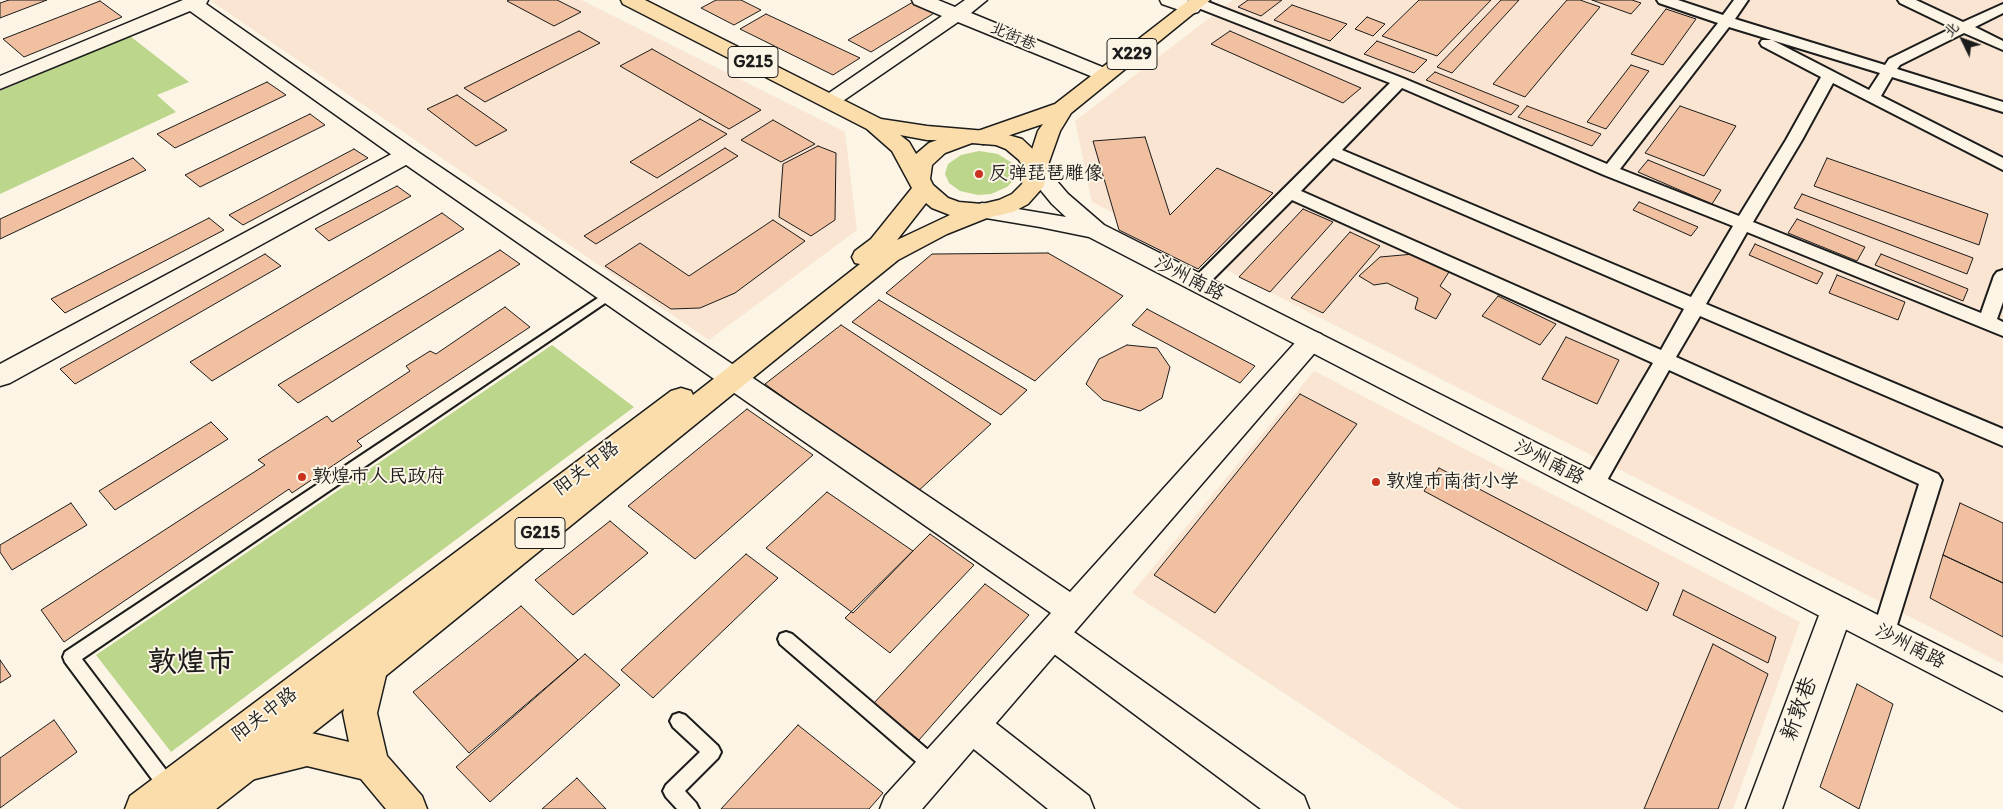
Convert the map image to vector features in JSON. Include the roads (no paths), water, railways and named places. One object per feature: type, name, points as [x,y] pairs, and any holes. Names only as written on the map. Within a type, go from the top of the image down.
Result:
[{"type":"main road","name":"G215","points":[[630,0],[876,124],[927,132],[983,137],[1014,144],[1029,156],[1036,170],[1033,186],[1020,199],[1005,206],[982,211]]},
{"type":"main road","name":"X229","points":[[983,137],[1063,108],[1197,3]]},
{"type":"main road","name":"X229","points":[[1036,170],[1049,131],[1063,108]]},
{"type":"main road","points":[[876,124],[901,148],[921,184],[940,203],[957,209],[982,211]]},
{"type":"main road","points":[[921,184],[921,165],[925,158],[937,148],[962,138],[983,137]]},
{"type":"main road","name":"阳关中路","points":[[143,809],[178,799],[244,764],[371,667],[880,245],[921,184]]},
{"type":"main road","name":"阳关中路","points":[[178,799],[726,374],[889,254],[939,228],[982,211]]},
{"type":"main road","points":[[371,667],[360,713],[371,764],[409,809]]},
{"type":"main road","points":[[244,764],[307,749],[371,764]]},
{"type":"street","name":"北街巷","points":[[921,0],[1105,76]]},
{"type":"street","points":[[830,101],[978,0]]},
{"type":"street","points":[[1169,0],[1197,3],[1400,82],[1610,171],[1995,325],[2003,276]]},
{"type":"street","points":[[1664,0],[2003,107]]},
{"type":"street","points":[[1610,171],[1741,0]]},
{"type":"street","points":[[1905,0],[2003,46]]},
{"type":"street","points":[[0,83],[196,2],[407,155],[726,374],[1063,623],[1291,809]]},
{"type":"street","points":[[1872,98],[1894,62],[2003,8]]},
{"type":"street","points":[[1726,21],[2003,165]]},
{"type":"street","points":[[1593,485],[1743,224],[1794,140],[1829,76]]},
{"type":"street","points":[[1198,284],[1400,82]]},
{"type":"street","points":[[1332,151],[2003,438]]},
{"type":"street","points":[[0,376],[407,155]]},
{"type":"street","points":[[1036,170],[1060,199],[1096,232]]},
{"type":"street","points":[[1290,192],[1931,480],[1884,634]]},
{"type":"street","points":[[982,211],[1040,219],[1096,232]]},
{"type":"street","name":"沙州南路","points":[[1096,232],[2003,695]]},
{"type":"street","points":[[898,809],[1312,342]]},
{"type":"street","name":"新敦巷","points":[[1764,809],[1836,610]]},
{"type":"street","points":[[972,726],[1076,809]]},
{"type":"lane","points":[[178,799],[71,657],[610,294]]},
{"type":"lane","points":[[786,639],[935,768]]},
{"type":"lane","points":[[679,721],[712,752],[672,791],[690,809]]},
{"type":"place","name":"反弹琵琶雕像","points":[[979,174]]},
{"type":"place","name":"敦煌市人民政府","points":[[302,477]]},
{"type":"place","name":"敦煌市南街小学","points":[[1376,482]]},
{"type":"district","name":"敦煌市","points":[[191,664]]}]
